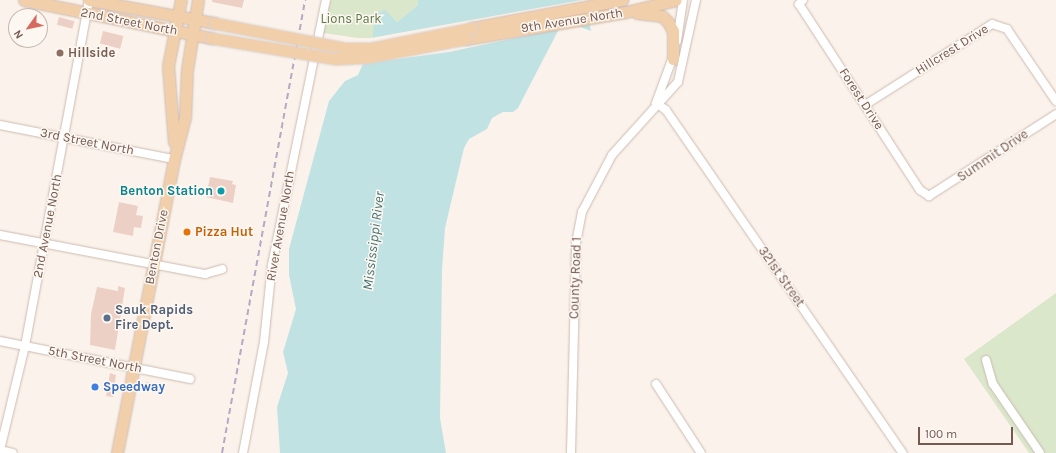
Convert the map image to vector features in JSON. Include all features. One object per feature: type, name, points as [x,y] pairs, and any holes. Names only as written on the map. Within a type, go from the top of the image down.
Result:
[{"type":"main road","name":"2nd Street North","points":[[24,0],[86,14],[211,38]]},
{"type":"main road","name":"9th Avenue North","points":[[89,0],[344,48],[372,48],[617,1]]},
{"type":"main road","name":"Benton Drive","points":[[174,159],[174,120],[167,75],[174,31],[182,0]]},
{"type":"main road","name":"Benton Drive","points":[[117,453],[174,159],[185,117],[187,70],[194,35],[198,0]]},
{"type":"main road","name":"9th Avenue North","points":[[211,38],[336,59],[369,57],[626,12],[676,0]]},
{"type":"main road","points":[[626,12],[662,16],[668,22],[673,31],[673,59]]},
{"type":"street","name":"2nd Avenue North","points":[[0,450],[25,346],[65,137],[89,0]]},
{"type":"street","name":"River Avenue North","points":[[243,453],[264,342],[272,265],[326,0]]},
{"type":"street","name":"County Road 1","points":[[571,453],[576,243],[582,212],[612,155],[656,103],[673,59],[683,0]]},
{"type":"street","name":"County Road 1","points":[[656,103],[667,97],[678,82],[696,0]]},
{"type":"street","name":"Forest Drive","points":[[803,0],[799,4],[920,190],[929,196]]},
{"type":"street","name":"Hillcrest Drive","points":[[865,105],[992,24],[1007,29],[1056,101]]},
{"type":"street","name":"321st Street","points":[[656,103],[666,110],[903,453]]},
{"type":"street","name":"Summit Drive","points":[[929,196],[1056,114]]},
{"type":"street","name":"3rd Street North","points":[[0,125],[174,159]]},
{"type":"street","points":[[0,235],[205,274],[222,269]]},
{"type":"street","name":"5th Street North","points":[[0,341],[190,379]]},
{"type":"street","points":[[986,360],[993,384],[1040,453]]},
{"type":"street","points":[[656,384],[701,453]]},
{"type":"street","points":[[0,450],[13,453]]},
{"type":"green space","name":"Lions Park","points":[[331,0],[418,0],[418,5],[397,22],[375,30],[373,38],[358,38],[323,33]]},
{"type":"green space","points":[[1056,293],[1056,453],[1029,453],[964,359]]},
{"type":"water","name":"Mississippi River","points":[[418,0],[591,0],[588,16],[591,31],[578,26],[559,29],[518,108],[513,112],[503,112],[492,118],[487,129],[469,139],[464,148],[445,228],[442,270],[440,418],[446,453],[280,453],[277,407],[288,373],[283,352],[296,309],[289,275],[289,249],[329,101],[345,81],[358,75],[372,43],[375,14],[385,10],[397,22],[418,5]]},
{"type":"pier","points":[[582,0],[593,0],[591,22],[449,52],[360,64],[371,38]]},
{"type":"building","points":[[212,0],[244,0],[242,8],[212,2]]},
{"type":"building","points":[[59,17],[74,21],[72,29],[57,25]]},
{"type":"building","points":[[103,31],[123,36],[120,49],[100,44]]},
{"type":"building","name":"Benton Station","points":[[210,177],[233,181],[232,184],[236,185],[233,203],[206,197]]},
{"type":"building","points":[[119,202],[138,206],[136,215],[143,216],[141,228],[134,227],[133,236],[113,232]]},
{"type":"building","name":"Sauk Rapids Fire Dept.","points":[[118,286],[125,288],[115,350],[90,345],[91,314],[97,287],[118,291]]},
{"type":"building","name":"Speedway","points":[[110,373],[116,375],[113,397],[106,396]]},
{"type":"building","points":[[146,382],[164,385],[163,391],[145,388]]},
{"type":"railway","points":[[222,453],[305,0]]},
{"type":"place","name":"Hillside","points":[[60,53]]},
{"type":"place","name":"Benton Station","points":[[221,191]]},
{"type":"place","name":"Pizza Hut","points":[[187,232]]},
{"type":"place","name":"Sauk Rapids Fire Dept.","points":[[107,318]]},
{"type":"place","name":"Speedway","points":[[95,387]]}]
